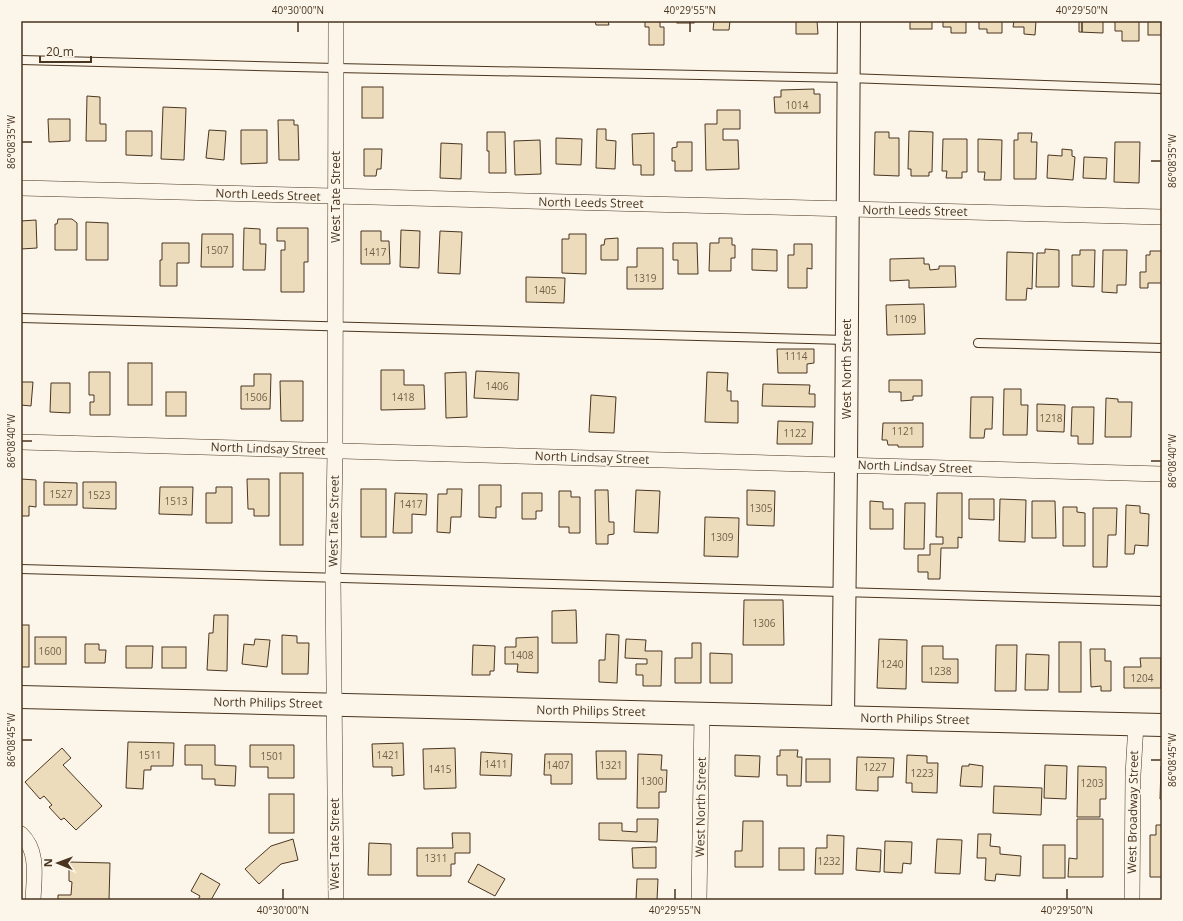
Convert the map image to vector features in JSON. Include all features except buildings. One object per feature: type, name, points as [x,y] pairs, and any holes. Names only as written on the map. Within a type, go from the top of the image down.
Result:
[{"type":"street","name":"West Tate Street","points":[[336,21],[335,450],[333,577],[336,900]]},
{"type":"street","name":"West North Street","points":[[843,717],[849,21]]},
{"type":"street","name":"North Leeds Street","points":[[21,188],[1162,217]]},
{"type":"street","name":"North Lindsay Street","points":[[21,442],[1162,474]]},
{"type":"street","name":"North Philips Street","points":[[21,697],[1162,725]]},
{"type":"street","name":"West North Street","points":[[699,900],[702,714]]},
{"type":"street","name":"West Broadway Street","points":[[1132,900],[1133,775],[1136,724]]},
{"type":"street","points":[[21,834],[28,840],[34,856],[33,900]]},
{"type":"lane","points":[[21,60],[848,78],[1162,89]]},
{"type":"lane","points":[[21,318],[847,340]]},
{"type":"lane","points":[[978,343],[1162,348]]},
{"type":"lane","points":[[21,569],[1162,601]]}]
